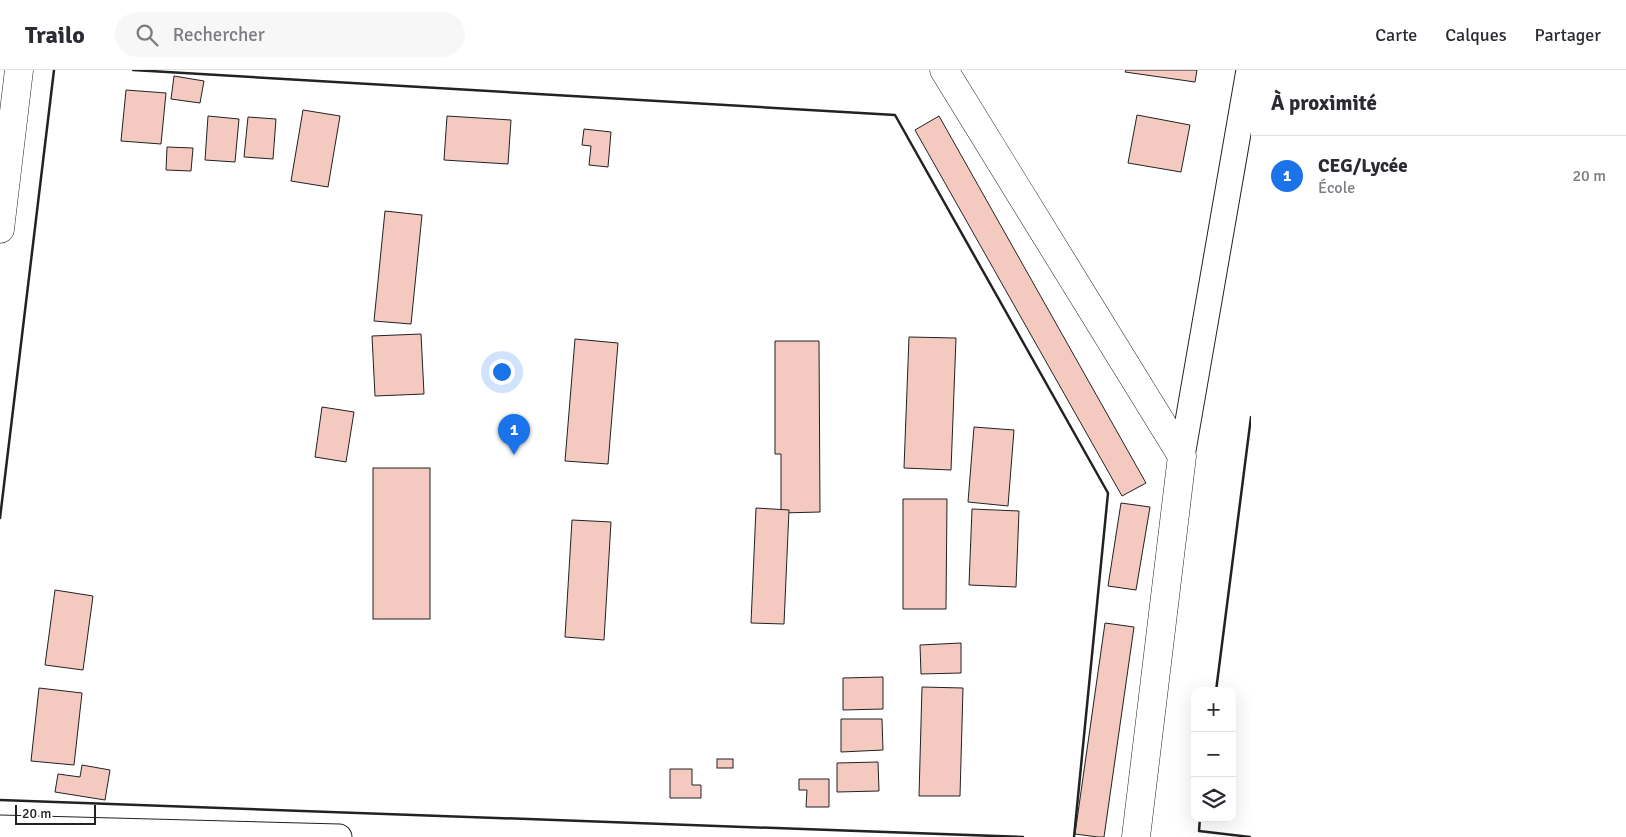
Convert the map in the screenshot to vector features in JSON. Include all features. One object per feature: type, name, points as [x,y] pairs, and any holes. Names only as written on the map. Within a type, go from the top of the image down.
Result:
[{"type":"main road","points":[[0,230],[19,70]]},
{"type":"main road","points":[[944,70],[1182,456],[1136,837]]},
{"type":"street","points":[[1182,456],[1249,70]]},
{"type":"street","points":[[0,828],[339,837]]},
{"type":"building","points":[[1126,70],[1197,70],[1195,82],[1125,72]]},
{"type":"building","points":[[174,76],[204,81],[200,103],[171,99]]},
{"type":"building","points":[[126,90],[166,93],[161,144],[121,141]]},
{"type":"building","points":[[303,110],[340,116],[328,187],[291,181]]},
{"type":"building","points":[[1137,115],[1190,125],[1181,172],[1128,163]]},
{"type":"building","points":[[208,116],[239,119],[235,162],[205,160]]},
{"type":"building","points":[[447,116],[511,120],[508,164],[444,160]]},
{"type":"building","points":[[939,116],[1146,483],[1122,496],[915,130]]},
{"type":"building","points":[[248,117],[276,119],[273,159],[244,157]]},
{"type":"building","points":[[584,129],[611,132],[608,167],[589,165],[591,146],[582,145]]},
{"type":"building","points":[[167,147],[193,148],[191,171],[166,170]]},
{"type":"building","points":[[385,211],[422,215],[411,324],[374,321]]},
{"type":"building","points":[[421,334],[424,394],[375,396],[372,336]]},
{"type":"building","points":[[909,337],[956,338],[951,470],[904,468]]},
{"type":"building","points":[[575,339],[618,343],[608,464],[565,461]]},
{"type":"building","points":[[775,341],[819,341],[820,512],[781,513],[781,454],[775,454]]},
{"type":"building","points":[[322,407],[354,412],[346,462],[315,457]]},
{"type":"building","points":[[974,427],[1014,430],[1008,506],[968,502]]},
{"type":"building","points":[[373,468],[430,468],[430,619],[373,619]]},
{"type":"building","points":[[903,499],[947,499],[946,609],[903,609]]},
{"type":"building","points":[[1121,503],[1150,507],[1136,590],[1108,586]]},
{"type":"building","points":[[756,508],[789,510],[784,624],[751,623]]},
{"type":"building","points":[[972,509],[1019,511],[1016,587],[969,585]]},
{"type":"building","points":[[572,520],[611,522],[604,640],[565,637]]},
{"type":"building","points":[[55,590],[93,596],[83,670],[45,665]]},
{"type":"building","points":[[1105,623],[1134,627],[1104,837],[1098,837],[1075,834]]},
{"type":"building","points":[[961,643],[961,673],[921,674],[920,645]]},
{"type":"building","points":[[883,677],[883,709],[843,710],[843,678]]},
{"type":"building","points":[[922,687],[963,688],[960,796],[919,796]]},
{"type":"building","points":[[39,688],[82,693],[74,765],[31,761]]},
{"type":"building","points":[[841,719],[882,719],[883,750],[841,752]]},
{"type":"building","points":[[717,759],[733,759],[733,768],[717,768]]},
{"type":"building","points":[[878,762],[879,791],[837,792],[837,763]]},
{"type":"building","points":[[82,765],[110,770],[105,800],[55,792],[58,774],[80,777]]},
{"type":"building","points":[[670,769],[692,769],[692,785],[701,785],[701,798],[670,798]]},
{"type":"building","points":[[799,779],[829,779],[829,807],[806,807],[807,790],[799,790]]},
{"type":"wall","points":[[0,518],[54,70]]},
{"type":"wall","points":[[133,70],[895,115],[1108,493],[1074,837]]},
{"type":"wall","points":[[1217,687],[1251,417]]},
{"type":"wall","points":[[0,800],[1023,837]]},
{"type":"wall","points":[[1200,822],[1199,831],[1250,837]]},
{"type":"place","name":"CEG/Lycée","points":[[514,455]]}]
